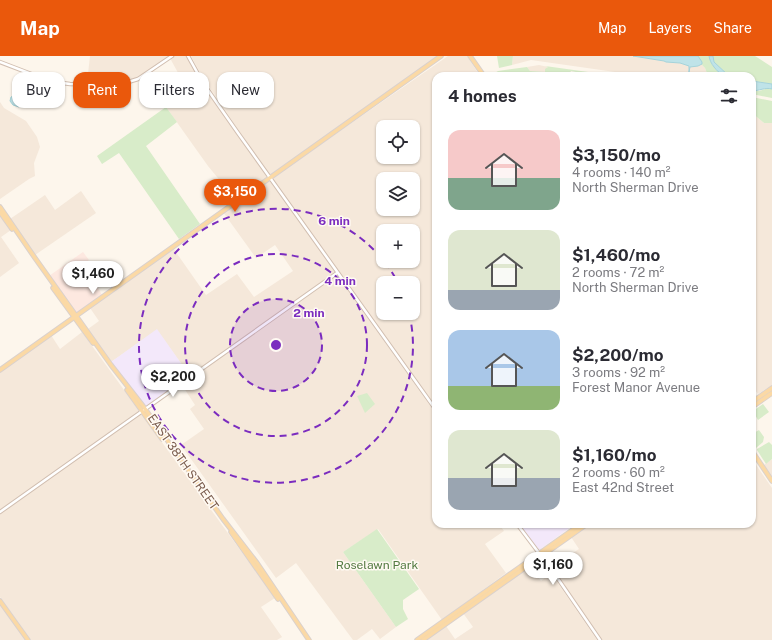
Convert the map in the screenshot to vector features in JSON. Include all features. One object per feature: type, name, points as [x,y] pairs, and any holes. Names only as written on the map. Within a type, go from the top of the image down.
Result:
[{"type":"main road","points":[[0,370],[441,56]]},
{"type":"main road","points":[[470,56],[481,72]]},
{"type":"main road","name":"EAST 38TH STREET","points":[[0,207],[75,317]]},
{"type":"main road","name":"EAST 38TH STREET","points":[[0,212],[144,410],[308,640]]},
{"type":"main road","points":[[756,399],[772,388]]},
{"type":"main road","points":[[756,404],[772,392]]},
{"type":"main road","points":[[756,458],[758,462]]},
{"type":"main road","points":[[756,460],[772,481]]},
{"type":"main road","points":[[423,640],[576,528]]},
{"type":"main road","points":[[417,640],[581,528]]},
{"type":"main road","points":[[0,601],[28,640]]},
{"type":"street","points":[[0,62],[55,82],[110,85],[127,83],[139,78],[172,56]]},
{"type":"street","points":[[188,56],[203,83],[432,404]]},
{"type":"street","points":[[0,512],[338,273]]},
{"type":"street","points":[[520,528],[541,555],[600,640]]},
{"type":"shaded area","points":[[90,56],[170,56],[146,72],[139,72],[139,77],[131,80],[131,72],[88,72]]},
{"type":"shaded area","points":[[171,56],[186,56],[195,72],[178,72],[171,60]]},
{"type":"shaded area","points":[[191,56],[439,56],[270,176],[224,108],[274,108],[274,72],[217,72],[217,98],[209,87],[209,72],[200,72]]},
{"type":"shaded area","points":[[448,56],[467,56],[477,72],[432,72],[432,402],[271,179]]},
{"type":"shaded area","points":[[513,56],[633,56],[680,63],[689,66],[689,68],[691,66],[698,66],[701,64],[706,72],[615,72],[531,60],[512,65]]},
{"type":"shaded area","points":[[539,65],[548,67],[545,72],[530,71],[527,67]]},
{"type":"shaded area","points":[[209,93],[217,105],[217,108],[219,108],[268,178],[236,200],[208,166],[167,108],[209,108]]},
{"type":"shaded area","points":[[0,102],[4,108],[26,121],[37,137],[40,147],[34,163],[35,176],[0,199]]},
{"type":"shaded area","points":[[756,116],[764,123],[772,123],[772,385],[758,394],[756,391]]},
{"type":"shaded area","points":[[269,180],[334,270],[334,274],[190,376],[157,330],[111,362],[88,329],[99,321],[90,308],[173,248],[206,295],[237,274],[254,297],[293,271],[275,245],[256,258],[223,212]]},
{"type":"shaded area","points":[[81,191],[96,213],[35,255],[10,219],[45,195],[55,210]]},
{"type":"shaded area","points":[[0,213],[11,230],[1,237],[19,263],[0,277]]},
{"type":"shaded area","points":[[83,252],[89,260],[84,264],[102,295],[78,313],[49,276]]},
{"type":"shaded area","points":[[337,275],[432,408],[432,528],[502,528],[504,531],[485,544],[506,573],[442,620],[378,529],[343,552],[396,627],[380,639],[372,629],[357,640],[353,640],[296,563],[276,578],[181,445],[204,429],[190,409],[195,405],[182,385]]},
{"type":"shaded area","points":[[157,329],[190,376],[145,408],[111,362]]},
{"type":"shaded area","points":[[82,332],[275,598],[261,607],[282,637],[277,640],[31,640],[0,597],[0,372],[51,335],[60,349]]},
{"type":"shaded area","points":[[772,459],[772,476],[764,465]]},
{"type":"shaded area","points":[[756,465],[772,488],[772,640],[602,640],[551,567],[579,549],[571,537],[584,528],[756,528]]},
{"type":"shaded area","points":[[522,528],[569,528],[539,550]]},
{"type":"shaded area","points":[[529,566],[541,581],[551,573],[597,640],[424,640],[444,626],[446,626],[455,639],[473,627],[463,613]]},
{"type":"shaded area","points":[[0,604],[26,640],[0,640]]},
{"type":"green space","points":[[497,56],[513,56],[512,65],[499,68]]},
{"type":"green space","points":[[698,56],[709,56],[712,65],[718,72],[706,72],[701,64],[702,62]]},
{"type":"green space","points":[[713,56],[755,56],[772,67],[772,84],[756,82],[756,72],[725,72],[714,62]]},
{"type":"green space","points":[[545,66],[588,72],[545,72],[545,69],[548,67]]},
{"type":"green space","points":[[527,67],[530,71],[545,72],[496,72]]},
{"type":"green space","points":[[769,88],[772,89],[772,98],[756,95],[756,91]]},
{"type":"green space","points":[[756,98],[772,101],[772,123],[764,123],[756,116]]},
{"type":"green space","points":[[165,108],[167,108],[177,122],[146,146],[200,224],[179,239],[119,153],[102,164],[97,156]]},
{"type":"green space","points":[[367,393],[375,404],[365,413],[357,396]]},
{"type":"green space","points":[[763,404],[769,412],[758,420],[756,416],[756,409]]},
{"type":"green space","points":[[759,430],[764,437],[763,442],[756,448],[756,432]]},
{"type":"green space","points":[[769,442],[772,445],[772,459],[766,464],[757,449]]},
{"type":"green space","name":"Roselawn Park","points":[[377,529],[419,589],[403,600],[403,609],[408,619],[396,627],[343,552]]},
{"type":"water","points":[[633,56],[698,56],[702,64],[690,67],[689,72],[689,66],[680,63]]},
{"type":"water","points":[[709,56],[713,56],[714,62],[725,72],[718,72],[712,65]]},
{"type":"water","points":[[756,82],[772,84],[772,89],[767,88],[756,90]]}]
